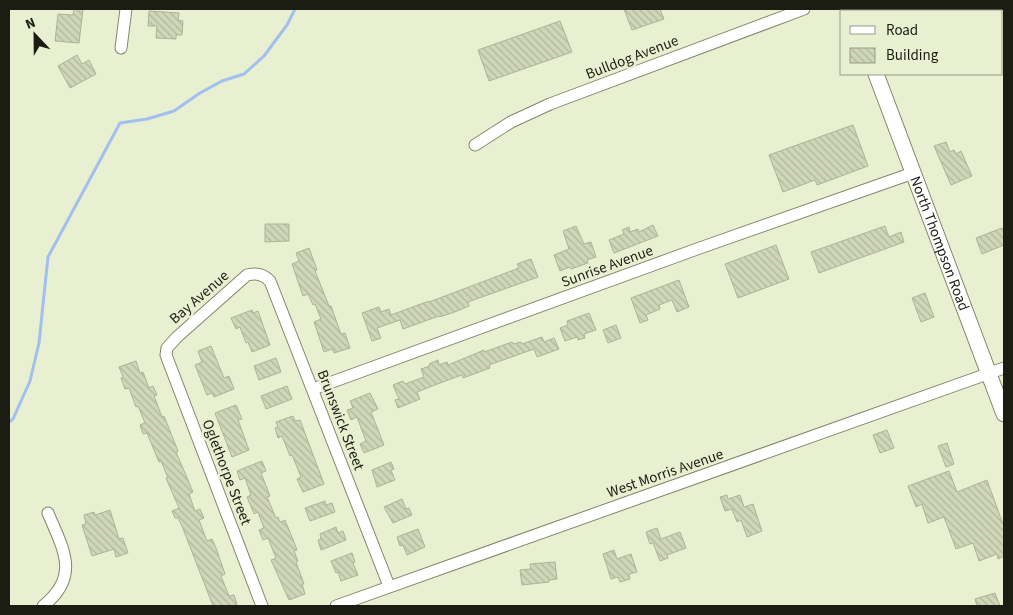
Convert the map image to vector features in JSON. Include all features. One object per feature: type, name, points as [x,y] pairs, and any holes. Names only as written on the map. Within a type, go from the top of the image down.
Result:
[{"type":"main road","name":"North Thompson Road","points":[[876,75],[1004,414]]},
{"type":"street","points":[[121,48],[126,9]]},
{"type":"street","name":"Bulldog Avenue","points":[[475,144],[511,122],[550,104],[804,9]]},
{"type":"street","name":"Sunrise Avenue","points":[[313,389],[697,249],[913,173]]},
{"type":"street","name":"Brunswick Street","points":[[255,273],[265,276],[270,281],[389,586]]},
{"type":"street","name":"Bay Avenue","points":[[167,348],[247,275],[255,273]]},
{"type":"street","name":"Oglethorpe Street","points":[[167,348],[169,361],[262,606]]},
{"type":"street","name":"West Morris Avenue","points":[[336,606],[1004,368]]},
{"type":"street","points":[[43,606],[61,588],[66,573],[66,557],[48,513]]},
{"type":"building","points":[[74,9],[83,9],[79,43],[55,41],[58,14],[73,15]]},
{"type":"building","points":[[624,9],[660,9],[664,19],[632,30]]},
{"type":"building","points":[[149,11],[179,13],[178,20],[183,21],[182,35],[176,35],[176,39],[156,38],[157,26],[148,26]]},
{"type":"building","points":[[560,21],[572,52],[489,81],[478,50]]},
{"type":"building","points":[[77,55],[82,64],[89,60],[96,74],[70,88],[58,66]]},
{"type":"building","points":[[853,125],[868,166],[817,185],[815,180],[783,192],[769,155]]},
{"type":"building","points":[[946,142],[950,152],[954,150],[956,154],[961,151],[972,176],[951,185],[934,146]]},
{"type":"building","points":[[265,224],[289,224],[289,241],[265,242]]},
{"type":"building","points":[[653,225],[658,236],[614,253],[609,240],[624,234],[622,230],[629,227],[630,232],[638,229],[639,232]]},
{"type":"building","points":[[576,226],[584,244],[591,242],[596,257],[587,260],[588,263],[560,271],[554,255],[569,249],[563,231]]},
{"type":"building","points":[[885,226],[889,237],[901,232],[904,242],[819,273],[811,252]]},
{"type":"building","points":[[1002,228],[1004,245],[982,254],[976,238]]},
{"type":"building","points":[[776,245],[789,279],[738,298],[725,264]]},
{"type":"building","points":[[309,248],[317,270],[315,271],[329,306],[331,306],[341,334],[345,333],[350,348],[334,353],[332,349],[324,352],[314,322],[321,319],[315,304],[313,305],[308,294],[303,296],[292,264],[299,261],[296,253]]},
{"type":"building","points":[[531,259],[538,277],[468,302],[469,306],[452,313],[403,329],[400,320],[377,328],[381,338],[372,341],[362,313],[379,307],[381,312],[389,309],[391,315],[519,268],[517,264]]},
{"type":"building","points":[[679,280],[689,307],[677,312],[672,300],[659,305],[660,309],[646,315],[648,320],[640,323],[631,298]]},
{"type":"building","points":[[925,293],[934,317],[921,322],[912,298]]},
{"type":"building","points":[[252,310],[253,313],[258,311],[270,345],[252,352],[248,342],[246,343],[240,327],[236,329],[231,318]]},
{"type":"building","points":[[589,313],[596,330],[584,334],[585,338],[578,340],[577,337],[565,341],[560,328],[568,325],[567,321]]},
{"type":"building","points":[[616,325],[621,338],[608,343],[603,330]]},
{"type":"building","points":[[542,337],[544,342],[554,338],[559,349],[537,357],[534,349],[489,365],[490,368],[463,378],[462,375],[417,392],[420,399],[398,408],[395,400],[399,399],[393,385],[403,381],[405,384],[424,377],[421,369],[430,366],[429,364],[438,360],[439,365],[447,362],[448,365],[484,350],[484,352],[512,342],[513,344],[521,342],[522,344]]},
{"type":"building","points":[[211,346],[224,378],[229,376],[234,389],[214,397],[212,393],[207,395],[195,365],[202,362],[198,351]]},
{"type":"building","points":[[276,358],[281,372],[259,380],[254,366]]},
{"type":"building","points":[[136,361],[140,373],[143,372],[149,388],[153,386],[157,395],[154,396],[162,417],[164,416],[178,451],[176,452],[193,492],[189,494],[195,511],[200,509],[204,518],[199,520],[207,541],[212,539],[225,574],[221,576],[229,596],[234,595],[237,604],[232,606],[213,606],[182,526],[172,511],[179,508],[166,478],[168,478],[147,433],[143,434],[140,425],[145,423],[138,406],[136,407],[129,388],[125,389],[121,378],[123,377],[119,367]]},
{"type":"building","points":[[287,386],[292,399],[266,409],[261,396]]},
{"type":"building","points":[[370,393],[378,409],[371,412],[384,445],[364,453],[360,444],[366,441],[357,417],[351,420],[347,410],[353,408],[350,401]]},
{"type":"building","points":[[236,405],[242,419],[238,420],[249,450],[232,457],[215,413]]},
{"type":"building","points":[[293,416],[295,421],[300,420],[324,484],[303,492],[297,479],[301,477],[292,455],[290,456],[282,436],[278,438],[275,428],[278,427],[276,422]]},
{"type":"building","points":[[887,430],[894,448],[880,453],[873,435]]},
{"type":"building","points":[[947,443],[954,464],[946,467],[938,446]]},
{"type":"building","points":[[262,461],[266,471],[261,473],[270,496],[267,497],[276,518],[278,517],[280,522],[285,520],[297,550],[294,551],[298,561],[296,562],[304,584],[302,584],[305,594],[289,600],[271,560],[276,558],[268,538],[263,540],[259,530],[264,528],[258,512],[254,514],[247,497],[251,495],[245,478],[240,480],[237,471]]},
{"type":"building","points":[[391,462],[394,469],[391,470],[395,480],[377,487],[372,470]]},
{"type":"building","points":[[949,471],[957,492],[987,480],[1004,527],[1004,556],[998,559],[997,554],[979,561],[973,543],[956,549],[944,517],[928,523],[922,504],[916,507],[908,486]]},
{"type":"building","points":[[727,495],[728,499],[740,495],[744,507],[753,504],[762,531],[747,537],[741,520],[737,522],[732,509],[725,511],[720,497]]},
{"type":"building","points":[[402,499],[406,509],[409,508],[412,515],[393,523],[384,507]]},
{"type":"building","points":[[325,501],[326,505],[332,503],[335,512],[310,521],[305,508]]},
{"type":"building","points":[[110,510],[119,539],[123,538],[128,553],[116,557],[114,549],[92,556],[82,525],[86,524],[84,515],[94,512],[95,515]]},
{"type":"building","points":[[336,527],[338,533],[343,531],[346,540],[321,550],[318,540],[321,539],[320,534]]},
{"type":"building","points":[[657,528],[661,539],[680,532],[686,548],[667,555],[668,558],[660,561],[653,543],[650,544],[646,532]]},
{"type":"building","points":[[418,529],[425,547],[407,555],[403,545],[400,546],[397,537]]},
{"type":"building","points":[[614,550],[617,559],[631,554],[637,572],[629,574],[630,579],[620,582],[618,577],[611,579],[603,554]]},
{"type":"building","points":[[352,553],[355,562],[353,563],[358,575],[341,581],[331,561]]},
{"type":"building","points":[[555,562],[557,579],[549,580],[549,582],[522,585],[520,570],[531,569],[530,564]]},
{"type":"building","points":[[995,593],[1000,606],[977,606],[975,599]]},
{"type":"waterway","points":[[9,422],[13,419],[30,381],[39,343],[48,257],[120,123],[147,119],[174,111],[222,81],[244,74],[264,56],[287,25],[295,9]]}]
